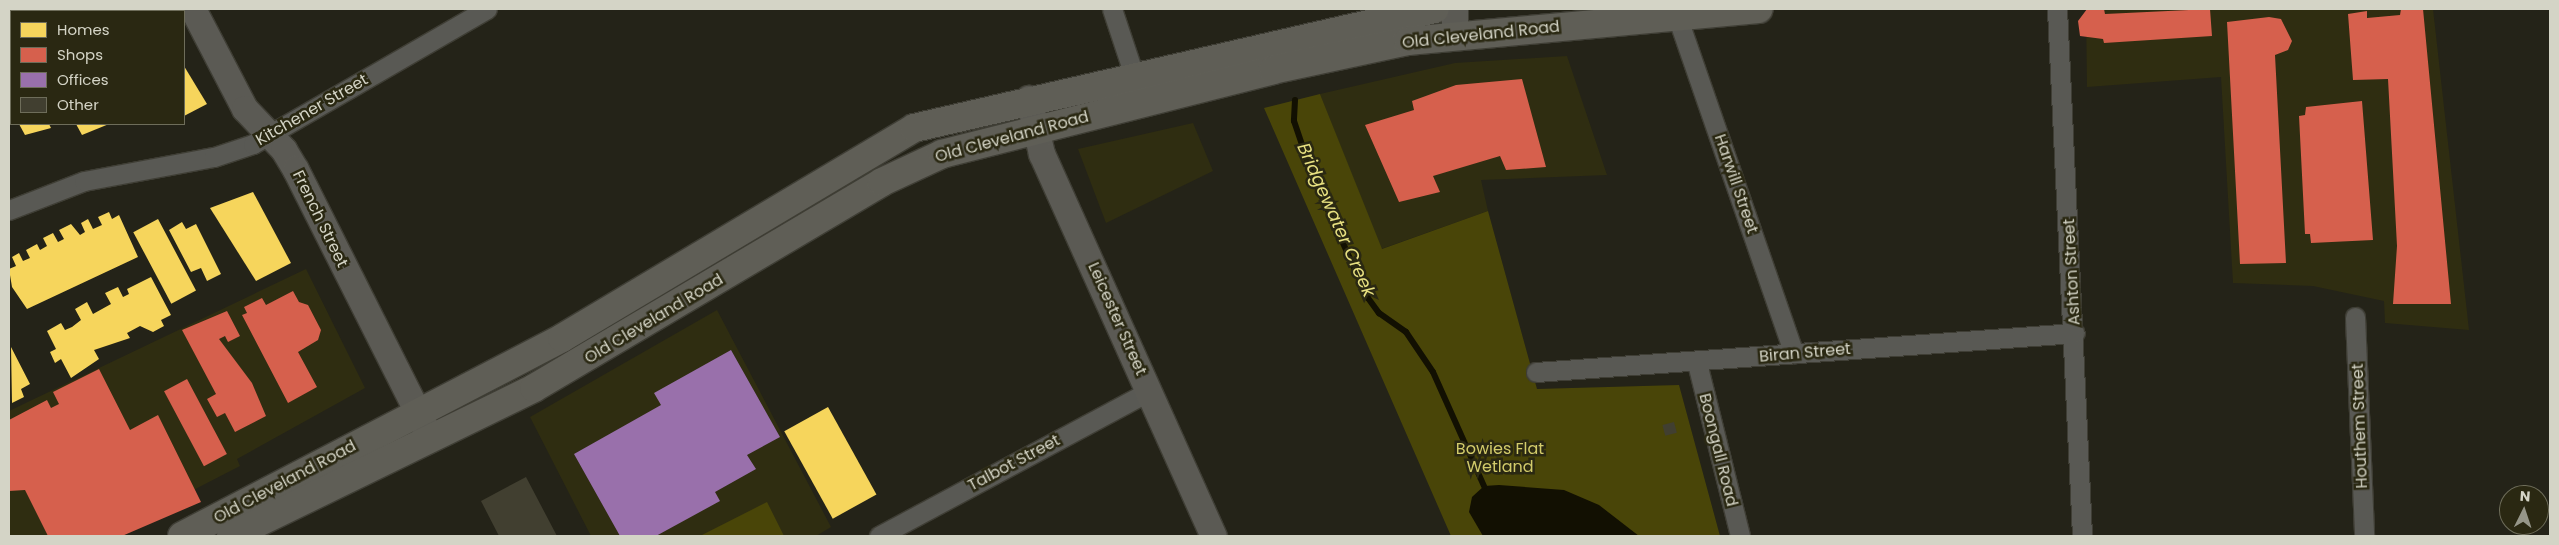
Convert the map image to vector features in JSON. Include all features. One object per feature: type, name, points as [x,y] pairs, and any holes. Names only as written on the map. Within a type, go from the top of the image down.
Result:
[{"type":"highway","name":"Old Cleveland Road","points":[[182,536],[562,338],[914,128],[1388,13],[1435,9]]},
{"type":"highway","name":"Old Cleveland Road","points":[[231,536],[432,440],[595,355],[906,170],[942,154],[1281,68],[1455,21],[1677,16],[1759,9]]},
{"type":"street","name":"French Street","points":[[193,9],[234,92],[271,136],[296,170],[417,414],[432,440]]},
{"type":"street","name":"Kitchener Street","points":[[9,210],[84,181],[214,157],[271,136],[487,9]]},
{"type":"street","points":[[1112,9],[1134,75]]},
{"type":"street","name":"Ashton Street","points":[[2057,9],[2075,333],[2082,536]]},
{"type":"street","name":"Harwill Street","points":[[1677,16],[1794,353]]},
{"type":"street","name":"Leicester Street","points":[[1029,99],[1042,154],[1214,536]]},
{"type":"street","name":"Houthem Street","points":[[2355,316],[2364,536]]},
{"type":"street","name":"Biran Street","points":[[1536,372],[1697,363],[1794,353],[2075,333]]},
{"type":"street","name":"Boongall Road","points":[[1697,363],[1740,536]]},
{"type":"street","name":"Talbot Street","points":[[879,536],[1149,391]]},
{"type":"shaded area","points":[[2086,9],[2433,9],[2469,330],[2385,323],[2384,301],[2313,286],[2233,283],[2221,77],[2087,87]]},
{"type":"shaded area","points":[[1567,56],[1607,175],[1481,180],[1488,211],[1381,249],[1320,94],[1455,63]]},
{"type":"shaded area","points":[[1193,123],[1213,171],[1106,223],[1078,149]]},
{"type":"shaded area","points":[[306,269],[365,388],[237,459],[240,466],[104,536],[9,536],[9,411]]},
{"type":"shaded area","points":[[717,310],[831,527],[816,536],[591,536],[530,417]]},
{"type":"shaded area","points":[[1499,485],[1564,490],[1599,505],[1639,536],[1483,536],[1469,512],[1472,497],[1484,486]]},
{"type":"green space","name":"Bowies Flat Wetland","points":[[1320,94],[1382,249],[1488,211],[1537,389],[1679,385],[1720,536],[1451,536],[1264,108]]},
{"type":"green space","points":[[767,502],[784,536],[700,536]]},
{"type":"building: Homes","points":[[43,9],[75,9],[72,10]]},
{"type":"building: Homes","points":[[185,68],[207,104],[185,115]]},
{"type":"building: Homes","points":[[20,125],[50,125],[51,128],[25,135]]},
{"type":"building: Homes","points":[[77,125],[107,125],[82,135]]},
{"type":"building: Homes","points":[[253,192],[291,263],[256,281],[210,208]]},
{"type":"building: Homes","points":[[109,212],[112,219],[119,215],[138,257],[27,309],[12,287],[9,269],[16,266],[12,257],[19,253],[23,261],[30,258],[26,250],[37,244],[40,250],[47,246],[43,238],[53,233],[58,242],[64,239],[59,230],[71,224],[80,235],[85,232],[81,223],[88,219],[93,229],[102,225],[98,217]]},
{"type":"building: Homes","points":[[158,219],[196,291],[171,304],[133,232]]},
{"type":"building: Homes","points":[[182,222],[186,229],[196,224],[221,274],[207,281],[201,268],[191,272],[169,230]]},
{"type":"building: Homes","points":[[151,277],[171,315],[161,320],[164,326],[153,332],[140,326],[127,333],[130,338],[94,350],[99,359],[71,378],[61,359],[55,363],[50,352],[56,349],[47,331],[61,323],[65,330],[72,327],[81,320],[75,309],[87,302],[93,314],[111,304],[105,293],[118,287],[123,297],[129,294],[127,289]]},
{"type":"building: Homes","points":[[11,347],[30,384],[21,389],[24,397],[12,403]]},
{"type":"building: Homes","points":[[828,407],[876,494],[833,519],[784,431]]},
{"type":"building: Shops","points":[[2087,9],[2104,9],[2105,14],[2210,9],[2212,36],[2104,43],[2103,39],[2080,36],[2078,21]]},
{"type":"building: Shops","points":[[2401,9],[2423,9],[2451,304],[2393,304],[2397,246],[2388,79],[2353,80],[2348,14],[2367,11],[2367,18],[2400,15]]},
{"type":"building: Shops","points":[[2269,17],[2281,19],[2292,41],[2288,50],[2275,55],[2286,263],[2240,264],[2227,22]]},
{"type":"building: Shops","points":[[1522,79],[1546,167],[1506,170],[1500,156],[1433,176],[1440,192],[1399,202],[1365,125],[1414,110],[1412,101],[1456,85]]},
{"type":"building: Shops","points":[[2362,101],[2373,240],[2311,243],[2310,234],[2305,234],[2299,116],[2305,115],[2306,107]]},
{"type":"building: Shops","points":[[293,291],[299,302],[308,305],[321,330],[318,340],[298,352],[317,387],[288,403],[242,315],[247,313],[244,307],[262,298],[266,305]]},
{"type":"building: Shops","points":[[227,311],[240,336],[228,342],[225,336],[219,339],[252,383],[266,416],[235,432],[225,413],[217,417],[207,399],[216,394],[182,330]]},
{"type":"building: Shops","points":[[99,369],[130,430],[158,415],[201,502],[122,536],[48,536],[25,490],[9,491],[9,420],[47,400],[51,408],[59,404],[53,392]]},
{"type":"building: Shops","points":[[187,379],[227,454],[204,466],[164,391]]},
{"type":"building: Offices","points":[[731,350],[780,437],[747,455],[756,469],[715,492],[720,501],[656,536],[620,536],[574,454],[661,405],[654,393]]},
{"type":"building: Other","points":[[1674,422],[1677,433],[1665,436],[1662,425]]},
{"type":"building: Other","points":[[526,477],[557,536],[499,536],[481,501]]},
{"type":"waterway","name":"Bridgewater Creek","points":[[1295,100],[1294,121],[1313,177],[1368,298],[1379,313],[1406,332],[1433,372],[1484,486]]}]
